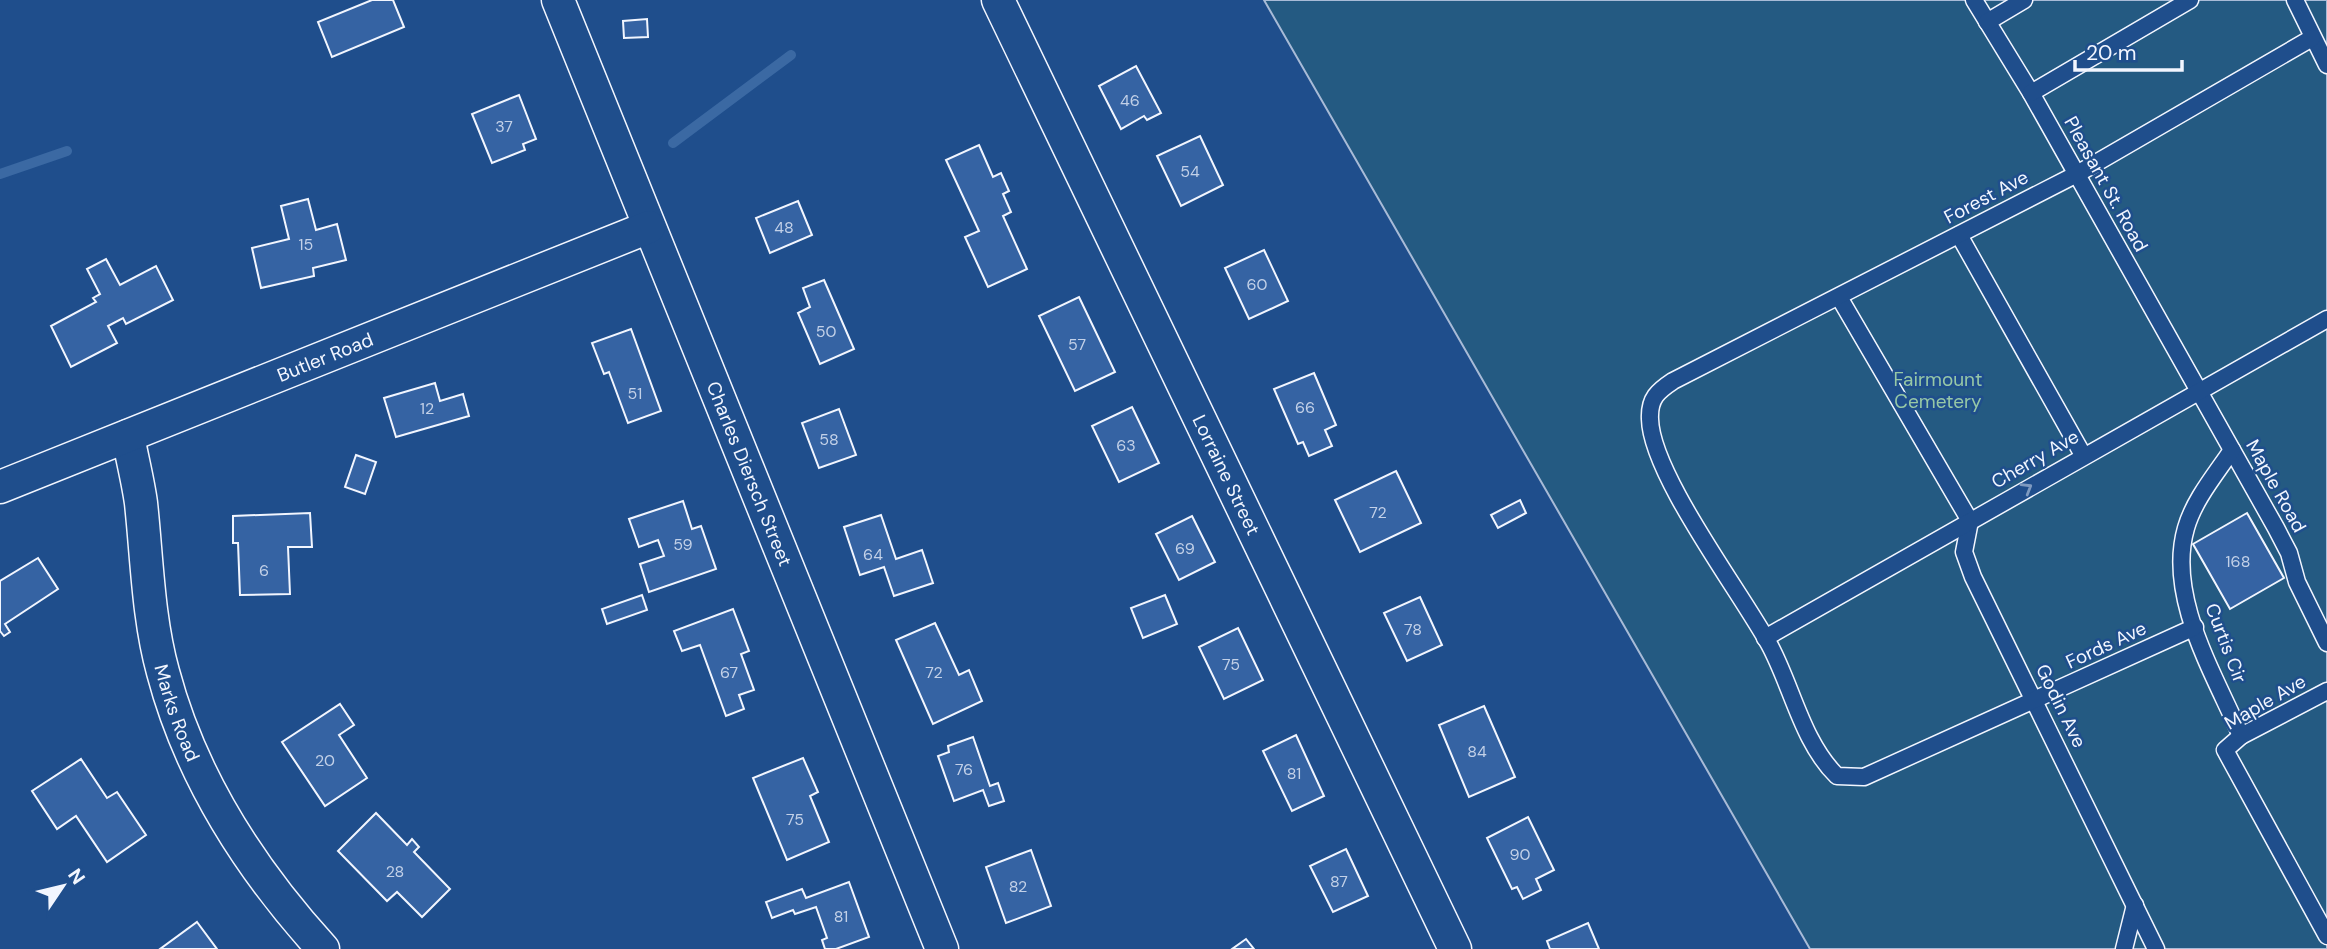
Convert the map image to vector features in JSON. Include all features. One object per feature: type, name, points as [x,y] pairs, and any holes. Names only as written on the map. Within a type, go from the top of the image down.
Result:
[{"type":"street","name":"Charles Diersch Street","points":[[558,0],[942,949]]},
{"type":"street","name":"Lorraine Street","points":[[998,0],[1455,949]]},
{"type":"street","name":"Butler Road","points":[[0,487],[649,227]]},
{"type":"street","name":"Marks Road","points":[[128,436],[141,500],[148,579],[162,671],[194,762],[235,839],[281,903],[323,949]]},
{"type":"lane","name":"Pleasant St. Road","points":[[1974,0],[2031,93],[2199,391]]},
{"type":"lane","points":[[1987,22],[2024,0]]},
{"type":"lane","points":[[2031,93],[2190,0]]},
{"type":"lane","points":[[2295,0],[2327,65]]},
{"type":"lane","name":"Forest Ave","points":[[1765,638],[1678,494],[1657,449],[1649,420],[1651,403],[1656,392],[2077,174],[2312,38]]},
{"type":"lane","points":[[1959,235],[2083,455]]},
{"type":"lane","points":[[1839,297],[1970,521]]},
{"type":"lane","name":"Cherry Ave","points":[[1765,638],[2083,455],[2327,319]]},
{"type":"lane","name":"Maple Road","points":[[2199,391],[2289,553],[2297,582],[2327,643]]},
{"type":"lane","name":"Curtis Cir","points":[[2232,450],[2198,500],[2186,528],[2181,555],[2185,590],[2194,627],[2241,736]]},
{"type":"lane","name":"Godin Ave","points":[[1970,521],[1965,552],[1973,577],[2156,949]]},
{"type":"lane","name":"Fords Ave","points":[[1765,638],[1800,716],[1826,765],[1838,776],[1864,777],[2194,627]]},
{"type":"lane","name":"Maple Ave","points":[[2327,691],[2241,736],[2225,750],[2327,936]]},
{"type":"lane","points":[[2124,949],[2135,905]]},
{"type":"green space","name":"Fairmount Cemetery","points":[[1264,0],[2327,0],[2327,949],[1810,949]]},
{"type":"building","points":[[372,0],[393,0],[404,27],[332,57],[318,22]]},
{"type":"building","points":[[647,19],[648,37],[624,38],[623,21]]},
{"type":"building","points":[[1136,66],[1161,113],[1147,120],[1144,116],[1121,129],[1099,86]]},
{"type":"building","points":[[519,95],[536,139],[523,144],[525,150],[492,163],[472,114]]},
{"type":"building","points":[[1200,136],[1223,185],[1181,206],[1157,156]]},
{"type":"building","points":[[979,145],[993,177],[1001,173],[1009,191],[1003,194],[1011,212],[1003,216],[1027,269],[988,287],[965,237],[979,231],[946,160]]},
{"type":"building","points":[[308,199],[316,230],[337,224],[346,260],[313,268],[314,276],[261,288],[252,248],[289,239],[281,206]]},
{"type":"building","points":[[798,201],[812,235],[770,253],[756,218]]},
{"type":"building","points":[[1264,250],[1288,301],[1249,319],[1225,268]]},
{"type":"building","points":[[106,259],[120,285],[156,266],[173,300],[126,324],[123,318],[108,326],[117,343],[71,367],[51,326],[96,302],[93,298],[100,294],[87,269]]},
{"type":"building","points":[[824,280],[854,349],[820,364],[798,313],[810,307],[803,288]]},
{"type":"building","points":[[1079,297],[1115,372],[1075,391],[1039,316]]},
{"type":"building","points":[[631,329],[661,411],[628,423],[609,372],[604,374],[592,343]]},
{"type":"building","points":[[1314,373],[1336,425],[1325,430],[1332,446],[1309,456],[1303,442],[1298,444],[1274,389]]},
{"type":"building","points":[[435,383],[440,401],[463,394],[469,416],[396,437],[384,398]]},
{"type":"building","points":[[1132,407],[1159,463],[1119,482],[1092,426]]},
{"type":"building","points":[[839,409],[856,455],[819,468],[802,423]]},
{"type":"building","points":[[356,455],[376,462],[365,494],[345,487]]},
{"type":"building","points":[[1396,471],[1421,523],[1360,552],[1335,500]]},
{"type":"building","points":[[1520,500],[1526,513],[1498,528],[1491,515]]},
{"type":"building","points":[[683,501],[692,529],[701,526],[716,569],[649,592],[640,564],[664,556],[658,540],[639,547],[629,519]]},
{"type":"building","points":[[310,513],[312,547],[288,547],[290,594],[240,595],[238,543],[233,543],[233,516]]},
{"type":"building","points":[[2247,513],[2284,578],[2230,609],[2193,544]]},
{"type":"building","points":[[881,515],[896,559],[922,550],[933,583],[894,596],[884,567],[860,575],[844,527]]},
{"type":"building","points":[[1192,516],[1215,562],[1179,580],[1156,534]]},
{"type":"building","points":[[38,558],[58,589],[5,624],[10,632],[4,636],[0,631],[0,581]]},
{"type":"building","points":[[642,595],[647,610],[607,624],[602,609]]},
{"type":"building","points":[[1165,595],[1177,624],[1143,638],[1131,608]]},
{"type":"building","points":[[1420,597],[1442,645],[1407,661],[1384,613]]},
{"type":"building","points":[[733,609],[749,651],[741,654],[754,690],[739,695],[744,709],[726,716],[700,645],[682,651],[674,631]]},
{"type":"building","points":[[935,623],[959,675],[969,670],[982,701],[933,724],[896,640]]},
{"type":"building","points":[[1238,628],[1263,680],[1224,699],[1199,647]]},
{"type":"building","points":[[340,704],[354,725],[339,735],[367,778],[325,806],[282,742]]},
{"type":"building","points":[[1484,706],[1515,777],[1469,797],[1439,725]]},
{"type":"building","points":[[1296,735],[1324,796],[1292,811],[1263,751]]},
{"type":"building","points":[[973,737],[990,786],[998,783],[1004,801],[989,806],[983,790],[954,801],[938,756],[949,752],[948,746]]},
{"type":"building","points":[[803,758],[818,792],[810,796],[829,842],[787,860],[753,778]]},
{"type":"building","points":[[81,759],[107,798],[117,792],[146,835],[107,862],[76,816],[57,829],[32,791]]},
{"type":"building","points":[[376,813],[407,845],[412,839],[419,847],[414,852],[450,889],[422,917],[397,892],[387,901],[338,851]]},
{"type":"building","points":[[1528,817],[1554,870],[1536,879],[1541,890],[1523,899],[1517,887],[1512,889],[1487,838]]},
{"type":"building","points":[[1346,849],[1368,896],[1333,912],[1310,866]]},
{"type":"building","points":[[1031,850],[1051,906],[1006,923],[986,867]]},
{"type":"building","points":[[849,882],[869,937],[836,949],[825,949],[822,940],[827,938],[816,907],[795,914],[793,910],[772,918],[766,902],[802,889],[806,898]]},
{"type":"building","points":[[197,922],[217,949],[160,949]]},
{"type":"building","points":[[1588,923],[1599,949],[1550,949],[1547,941]]},
{"type":"building","points":[[1246,939],[1254,949],[1232,949]]},
{"type":"waterway","points":[[673,143],[791,55]]},
{"type":"waterway","points":[[0,174],[67,151]]}]
